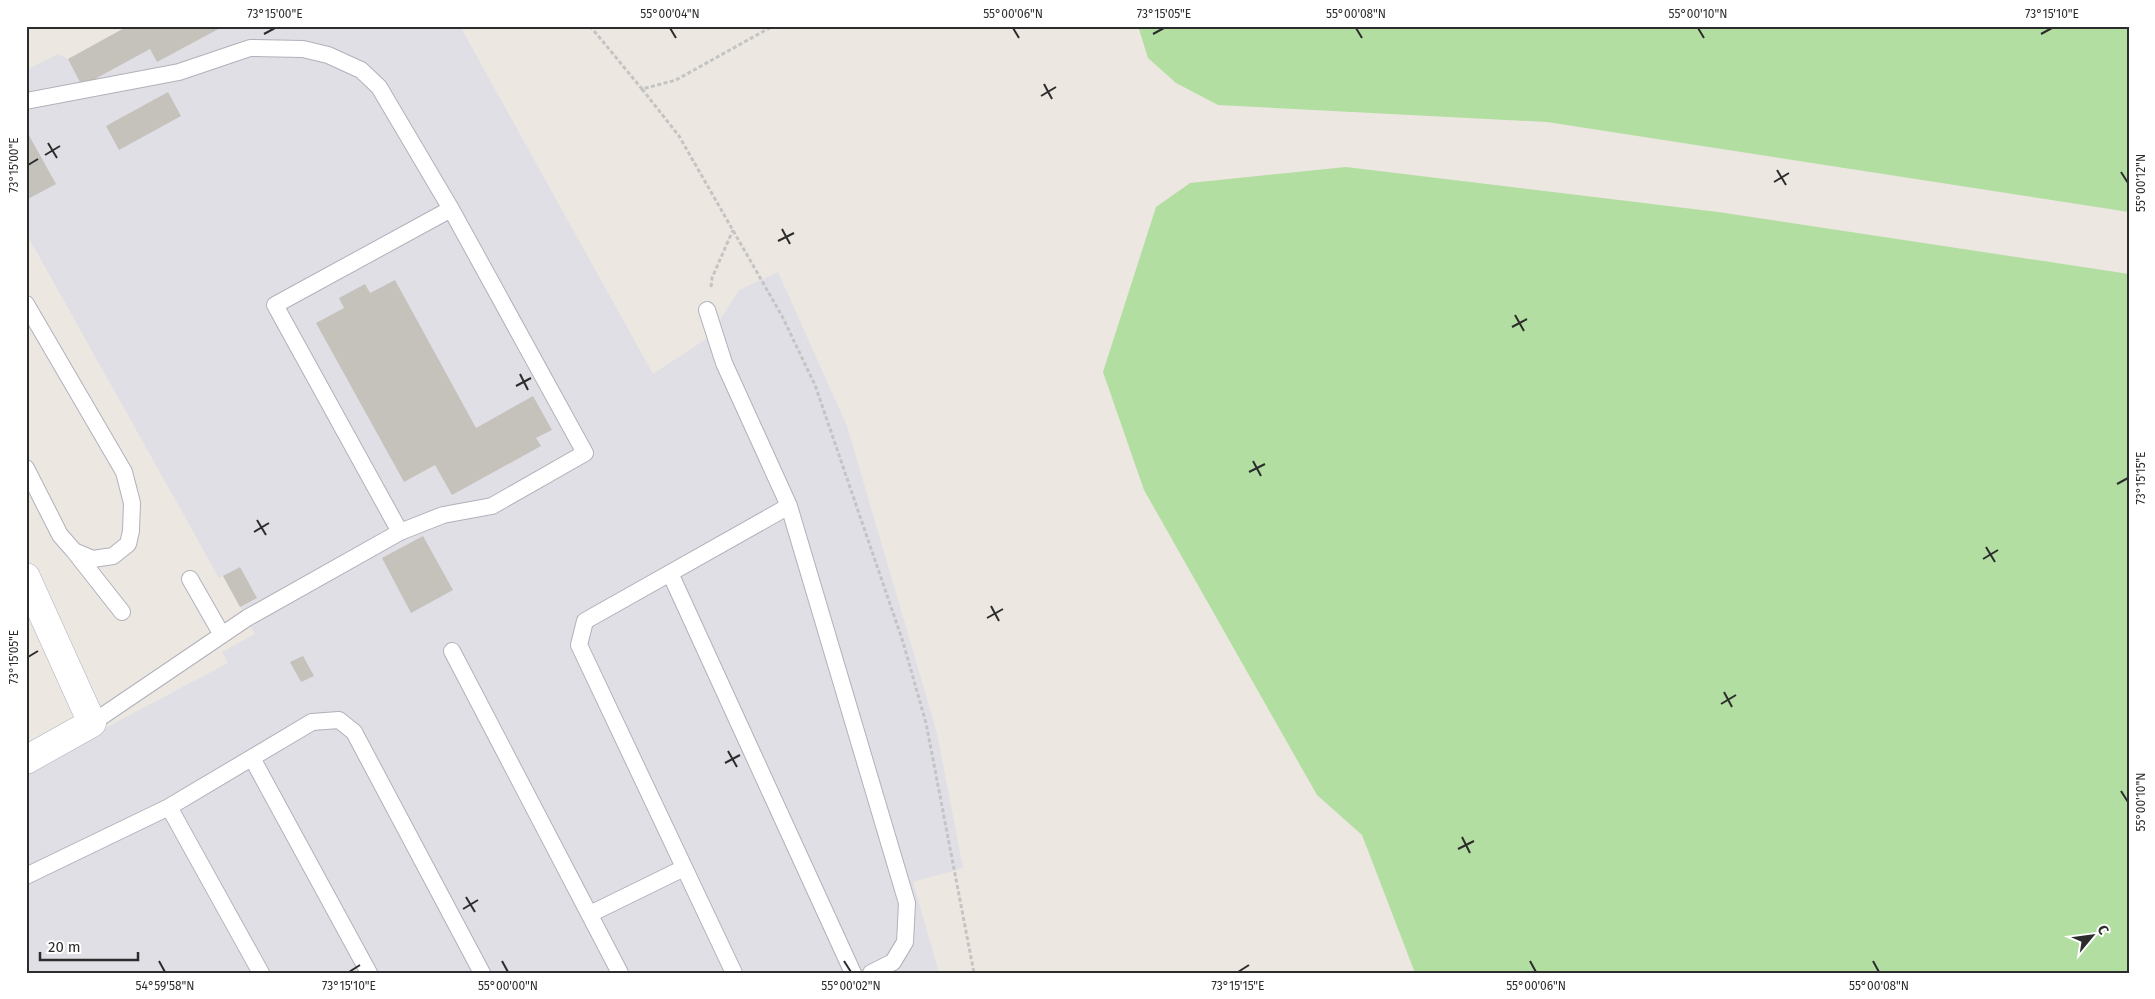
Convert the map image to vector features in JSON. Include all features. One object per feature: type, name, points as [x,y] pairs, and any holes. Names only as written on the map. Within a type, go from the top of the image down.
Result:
[{"type":"street","points":[[26,577],[92,723],[26,760]]},
{"type":"lane","points":[[26,101],[179,72],[250,48],[303,49],[328,55],[361,70],[379,87],[451,209],[585,453],[492,506],[442,516],[400,532],[247,618],[92,723]]},
{"type":"lane","points":[[400,532],[275,305],[451,209]]},
{"type":"lane","points":[[26,304],[124,472],[132,503],[131,531],[128,544],[113,556],[93,559],[74,551]]},
{"type":"lane","points":[[707,310],[724,363],[790,506],[907,903],[905,942],[893,962],[871,973]]},
{"type":"lane","points":[[26,468],[60,535],[122,612]]},
{"type":"lane","points":[[734,973],[579,645],[585,621],[790,506]]},
{"type":"lane","points":[[670,573],[853,973]]},
{"type":"lane","points":[[190,579],[222,635]]},
{"type":"lane","points":[[452,651],[620,973]]},
{"type":"lane","points":[[26,876],[169,807],[312,722],[339,720],[354,732],[482,973]]},
{"type":"lane","points":[[252,758],[369,973]]},
{"type":"lane","points":[[169,807],[261,973]]},
{"type":"lane","points":[[590,914],[684,868]]},
{"type":"path","points":[[590,26],[679,136],[782,316],[815,385],[903,642],[926,723],[974,973]]},
{"type":"path","points":[[642,89],[676,80],[773,26]]},
{"type":"path","points":[[707,310],[712,278],[733,230]]},
{"type":"shaded area","points":[[128,26],[460,26],[653,374],[709,337],[739,290],[778,272],[847,426],[937,733],[963,868],[913,882],[939,973],[26,973],[26,776],[109,726],[228,663],[222,652],[255,634],[223,576],[219,578],[26,233],[26,70],[58,54],[68,59]]},
{"type":"green space","points":[[1138,26],[2129,26],[2129,212],[1547,122],[1218,105],[1176,83],[1148,58]]},
{"type":"green space","points":[[1346,167],[1718,212],[2129,274],[2129,973],[1415,973],[1362,835],[1317,795],[1144,490],[1103,372],[1156,207],[1190,183]]},
{"type":"building","points":[[128,26],[224,26],[157,62],[150,49],[82,86],[68,59]]},
{"type":"building","points":[[168,92],[181,116],[119,150],[106,126]]},
{"type":"building","points":[[26,130],[56,184],[26,200]]},
{"type":"building","points":[[395,280],[476,428],[533,396],[552,430],[536,438],[541,446],[452,495],[435,465],[404,482],[316,323],[344,308],[339,298],[365,284],[370,293]]},
{"type":"building","points":[[423,536],[453,590],[411,613],[382,558]]},
{"type":"building","points":[[240,567],[257,598],[240,607],[223,576]]},
{"type":"building","points":[[303,656],[314,676],[301,682],[290,662]]}]
